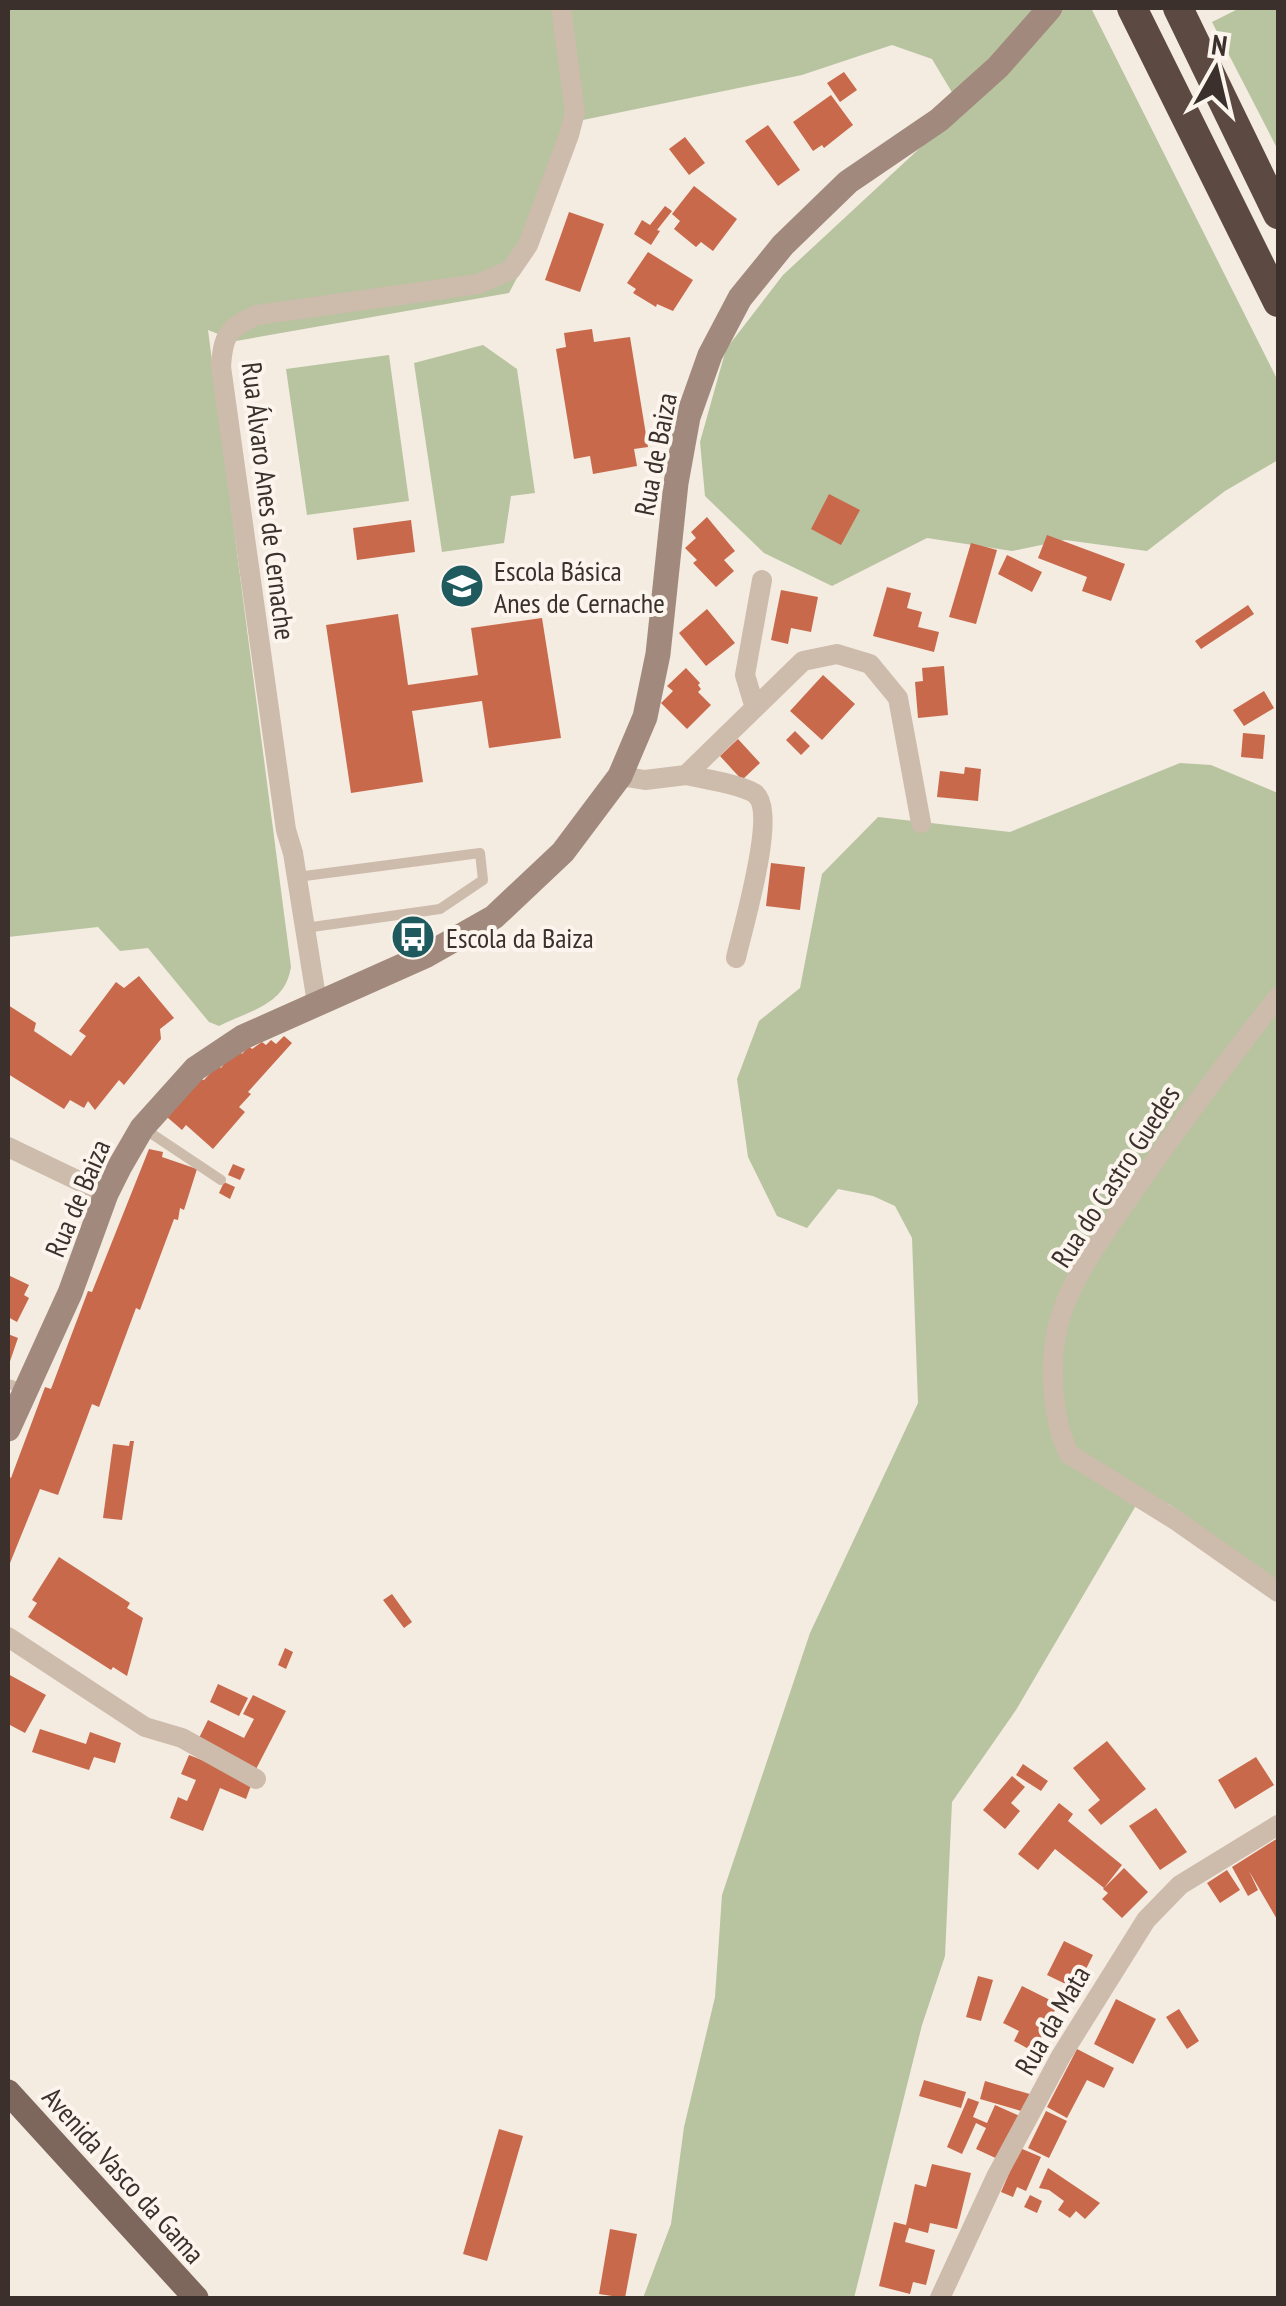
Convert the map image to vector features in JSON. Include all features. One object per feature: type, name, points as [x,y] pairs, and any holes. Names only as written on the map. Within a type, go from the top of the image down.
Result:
[{"type":"highway","points":[[1132,8],[1278,302]]},
{"type":"highway","points":[[1178,8],[1278,214]]},
{"type":"main road","name":"Avenida Vasco da Gama","points":[[8,2092],[196,2298]]},
{"type":"street","name":"Rua Álvaro Anes de Cernache","points":[[317,1003],[286,830],[221,367],[223,342],[236,324],[257,315],[478,284],[511,270],[528,246],[575,112],[561,8]]},
{"type":"street","name":"Rua de Baiza","points":[[8,1429],[17,1387],[70,1294],[106,1194],[142,1128],[195,1069],[243,1037],[427,955],[494,916],[563,852],[620,776],[645,717],[658,654],[676,484],[688,417],[710,354],[740,298],[782,245],[848,182],[888,151],[939,120],[998,67],[1050,8]]},
{"type":"street","points":[[754,708],[745,676],[762,580]]},
{"type":"street","points":[[686,774],[803,662],[837,654],[870,664],[898,698],[921,823]]},
{"type":"street","points":[[620,776],[645,780],[686,774],[754,793],[762,803],[764,828],[736,958]]},
{"type":"street","name":"Rua do Castro Guedes","points":[[1278,996],[1199,1096],[1099,1241],[1062,1313],[1052,1384],[1062,1438],[1069,1454],[1177,1520],[1278,1592]]},
{"type":"street","points":[[8,1147],[106,1194]]},
{"type":"street","points":[[8,1637],[145,1726],[182,1738],[256,1779]]},
{"type":"street","name":"Rua da Mata","points":[[940,2298],[996,2177],[1061,2056],[1146,1920],[1180,1885],[1278,1825]]},
{"type":"lane","points":[[297,877],[480,853],[483,880],[440,910],[304,928]]},
{"type":"lane","points":[[142,1128],[221,1180]]},
{"type":"green space","points":[[8,8],[1091,8],[1278,381],[1278,460],[1225,491],[1147,551],[1065,540],[1012,551],[927,538],[832,586],[764,553],[705,496],[700,442],[726,349],[783,275],[962,109],[932,59],[892,45],[802,75],[578,121],[509,293],[236,341],[208,330],[291,967],[282,990],[274,998],[219,1026],[209,1022],[148,948],[120,951],[98,927],[8,937]]},
{"type":"green space","points":[[1240,8],[1278,8],[1278,150],[1212,22]]},
{"type":"green space","points":[[483,345],[517,369],[535,493],[511,496],[504,543],[442,552],[414,363]]},
{"type":"green space","points":[[389,355],[409,501],[307,515],[286,369]]},
{"type":"green space","points":[[1180,763],[1211,765],[1278,793],[1278,1583],[1169,1504],[1138,1502],[1016,1710],[952,1802],[945,1956],[922,2025],[854,2298],[643,2298],[671,2224],[684,2127],[715,1997],[722,1895],[810,1633],[918,1403],[912,1238],[895,1206],[873,1196],[838,1189],[807,1228],[777,1216],[748,1157],[737,1079],[759,1021],[800,988],[822,874],[878,817],[1010,832]]},
{"type":"building","points":[[844,72],[857,90],[840,102],[827,83]]},
{"type":"building","points":[[831,95],[853,125],[824,148],[822,145],[813,151],[793,122]]},
{"type":"building","points":[[768,125],[800,170],[778,186],[745,141]]},
{"type":"building","points":[[685,137],[705,163],[689,175],[669,149]]},
{"type":"building","points":[[694,186],[737,219],[713,251],[701,242],[696,247],[674,229],[680,221],[672,214]]},
{"type":"building","points":[[665,206],[672,211],[651,245],[634,234],[642,220],[650,225]]},
{"type":"building","points":[[569,212],[604,224],[580,292],[545,280]]},
{"type":"building","points":[[648,252],[693,280],[673,311],[657,304],[656,307],[633,293],[636,289],[627,283]]},
{"type":"building","points":[[592,329],[594,342],[630,337],[648,447],[634,449],[637,466],[593,474],[590,456],[574,459],[556,349],[566,347],[564,333]]},
{"type":"building","points":[[829,494],[860,510],[841,545],[811,529]]},
{"type":"building","points":[[707,517],[735,551],[724,560],[734,571],[716,587],[693,563],[697,560],[685,548],[696,538],[691,532]]},
{"type":"building","points":[[411,520],[415,552],[357,560],[353,528]]},
{"type":"building","points":[[1047,535],[1125,564],[1111,601],[1082,591],[1087,577],[1038,558]]},
{"type":"building","points":[[971,543],[997,550],[976,624],[949,617]]},
{"type":"building","points":[[1007,555],[1042,572],[1032,592],[998,574]]},
{"type":"building","points":[[887,587],[911,593],[907,608],[922,612],[918,627],[939,632],[934,652],[873,636]]},
{"type":"building","points":[[781,590],[818,597],[811,632],[791,628],[788,644],[771,640]]},
{"type":"building","points":[[1248,605],[1254,614],[1201,649],[1195,641]]},
{"type":"building","points":[[707,609],[735,643],[706,666],[679,633]]},
{"type":"building","points":[[398,614],[408,685],[478,675],[471,628],[542,618],[561,738],[489,748],[482,701],[412,711],[423,782],[351,793],[326,625]]},
{"type":"building","points":[[944,666],[948,715],[918,718],[915,682],[923,681],[922,668]]},
{"type":"building","points":[[686,668],[700,683],[698,692],[711,705],[687,729],[661,703],[673,691],[667,686]]},
{"type":"building","points":[[823,675],[855,704],[822,740],[790,711]]},
{"type":"building","points":[[1264,691],[1274,708],[1244,726],[1233,710]]},
{"type":"building","points":[[795,731],[810,746],[801,755],[786,740]]},
{"type":"building","points":[[1243,733],[1265,735],[1263,759],[1241,757]]},
{"type":"building","points":[[738,739],[760,763],[742,780],[720,756]]},
{"type":"building","points":[[965,767],[981,769],[978,801],[937,797],[940,771],[964,774]]},
{"type":"building","points":[[771,863],[805,867],[800,910],[766,906]]},
{"type":"building","points":[[139,976],[174,1018],[160,1029],[161,1039],[124,1085],[119,1080],[95,1110],[88,1101],[84,1108],[70,1100],[64,1109],[8,1074],[8,1005],[36,1023],[34,1031],[71,1056],[86,1036],[79,1031],[116,982],[124,988]]},
{"type":"building","points":[[284,1036],[292,1043],[248,1092],[251,1094],[239,1107],[245,1112],[213,1149],[186,1125],[182,1130],[167,1117],[201,1079],[218,1065],[221,1068],[233,1053],[238,1050],[242,1054],[249,1046],[252,1049],[271,1040],[276,1044]]},
{"type":"building","points":[[149,1149],[197,1169],[184,1210],[180,1208],[178,1220],[174,1219],[99,1407],[92,1404],[58,1495],[40,1489],[8,1568],[8,1476],[11,1478],[45,1387],[51,1389]]},
{"type":"building","points":[[233,1164],[245,1169],[240,1180],[228,1175]]},
{"type":"building","points":[[224,1182],[235,1187],[230,1199],[219,1193]]},
{"type":"building","points":[[8,1275],[29,1285],[24,1295],[29,1298],[17,1322],[8,1317]]},
{"type":"building","points":[[8,1334],[18,1338],[8,1367]]},
{"type":"building","points":[[134,1441],[122,1520],[103,1518],[113,1444],[129,1446]]},
{"type":"building","points":[[59,1557],[130,1603],[127,1608],[143,1618],[127,1676],[113,1667],[111,1670],[28,1617],[37,1603],[32,1600]]},
{"type":"building","points":[[392,1594],[412,1622],[404,1628],[383,1600]]},
{"type":"building","points":[[285,1648],[293,1652],[286,1669],[278,1665]]},
{"type":"building","points":[[8,1674],[46,1695],[25,1733],[10,1725],[8,1729]]},
{"type":"building","points":[[218,1684],[248,1698],[239,1716],[210,1702]]},
{"type":"building","points":[[253,1695],[286,1711],[255,1771],[197,1742],[208,1720],[244,1738],[254,1719],[243,1714]]},
{"type":"building","points":[[40,1729],[86,1744],[90,1732],[121,1743],[115,1763],[94,1757],[89,1770],[32,1752]]},
{"type":"building","points":[[1107,1741],[1146,1789],[1101,1825],[1088,1810],[1100,1800],[1073,1768]]},
{"type":"building","points":[[189,1755],[253,1780],[246,1799],[220,1788],[203,1831],[170,1818],[178,1797],[187,1801],[196,1780],[181,1774]]},
{"type":"building","points":[[1256,1757],[1274,1785],[1235,1809],[1218,1780]]},
{"type":"building","points":[[1023,1764],[1048,1781],[1041,1791],[1016,1775]]},
{"type":"building","points":[[1012,1776],[1025,1787],[1011,1803],[1020,1811],[1005,1829],[983,1810]]},
{"type":"building","points":[[1059,1803],[1073,1814],[1068,1821],[1122,1865],[1104,1888],[1055,1849],[1038,1870],[1018,1854]]},
{"type":"building","points":[[1156,1808],[1187,1852],[1160,1870],[1129,1826]]},
{"type":"building","points":[[1278,1838],[1278,1921],[1249,1871],[1258,1890],[1248,1896],[1232,1867]]},
{"type":"building","points":[[1124,1868],[1148,1892],[1122,1918],[1102,1899],[1108,1893],[1103,1889]]},
{"type":"building","points":[[1227,1870],[1240,1890],[1220,1903],[1207,1883]]},
{"type":"building","points":[[1064,1941],[1093,1955],[1076,1989],[1047,1975]]},
{"type":"building","points":[[978,1976],[993,1980],[981,2021],[966,2017]]},
{"type":"building","points":[[1022,1986],[1058,2004],[1034,2052],[1014,2041],[1019,2031],[1003,2023]]},
{"type":"building","points":[[1116,1999],[1156,2019],[1133,2064],[1094,2044]]},
{"type":"building","points":[[1179,2009],[1199,2041],[1187,2049],[1166,2017]]},
{"type":"building","points":[[1077,2049],[1114,2068],[1104,2088],[1087,2080],[1067,2118],[1047,2107]]},
{"type":"building","points":[[924,2080],[966,2092],[961,2108],[919,2096]]},
{"type":"building","points":[[985,2081],[1033,2095],[1028,2113],[980,2099]]},
{"type":"building","points":[[968,2098],[979,2102],[973,2117],[987,2123],[995,2105],[1022,2117],[1002,2161],[976,2149],[986,2128],[976,2123],[962,2154],[947,2147]]},
{"type":"building","points":[[1046,2111],[1067,2121],[1049,2158],[1028,2148]]},
{"type":"building","points":[[499,2129],[523,2136],[487,2261],[463,2254]]},
{"type":"building","points":[[1020,2148],[1041,2157],[1026,2191],[1017,2187],[1013,2197],[1001,2192]]},
{"type":"building","points":[[932,2164],[971,2173],[957,2229],[930,2223],[928,2233],[909,2228],[905,2242],[935,2250],[926,2285],[913,2282],[910,2294],[879,2286],[894,2222],[906,2225],[915,2184],[926,2187]]},
{"type":"building","points":[[1048,2168],[1100,2203],[1085,2219],[1076,2211],[1070,2218],[1058,2210],[1064,2201],[1039,2188]]},
{"type":"building","points":[[1030,2195],[1042,2201],[1037,2213],[1024,2207]]},
{"type":"building","points":[[610,2229],[637,2234],[625,2298],[599,2294]]},
{"type":"place","name":"Escola Básica Anes de Cernache","points":[[462,586]]},
{"type":"place","name":"Escola da Baiza","points":[[413,937]]}]
